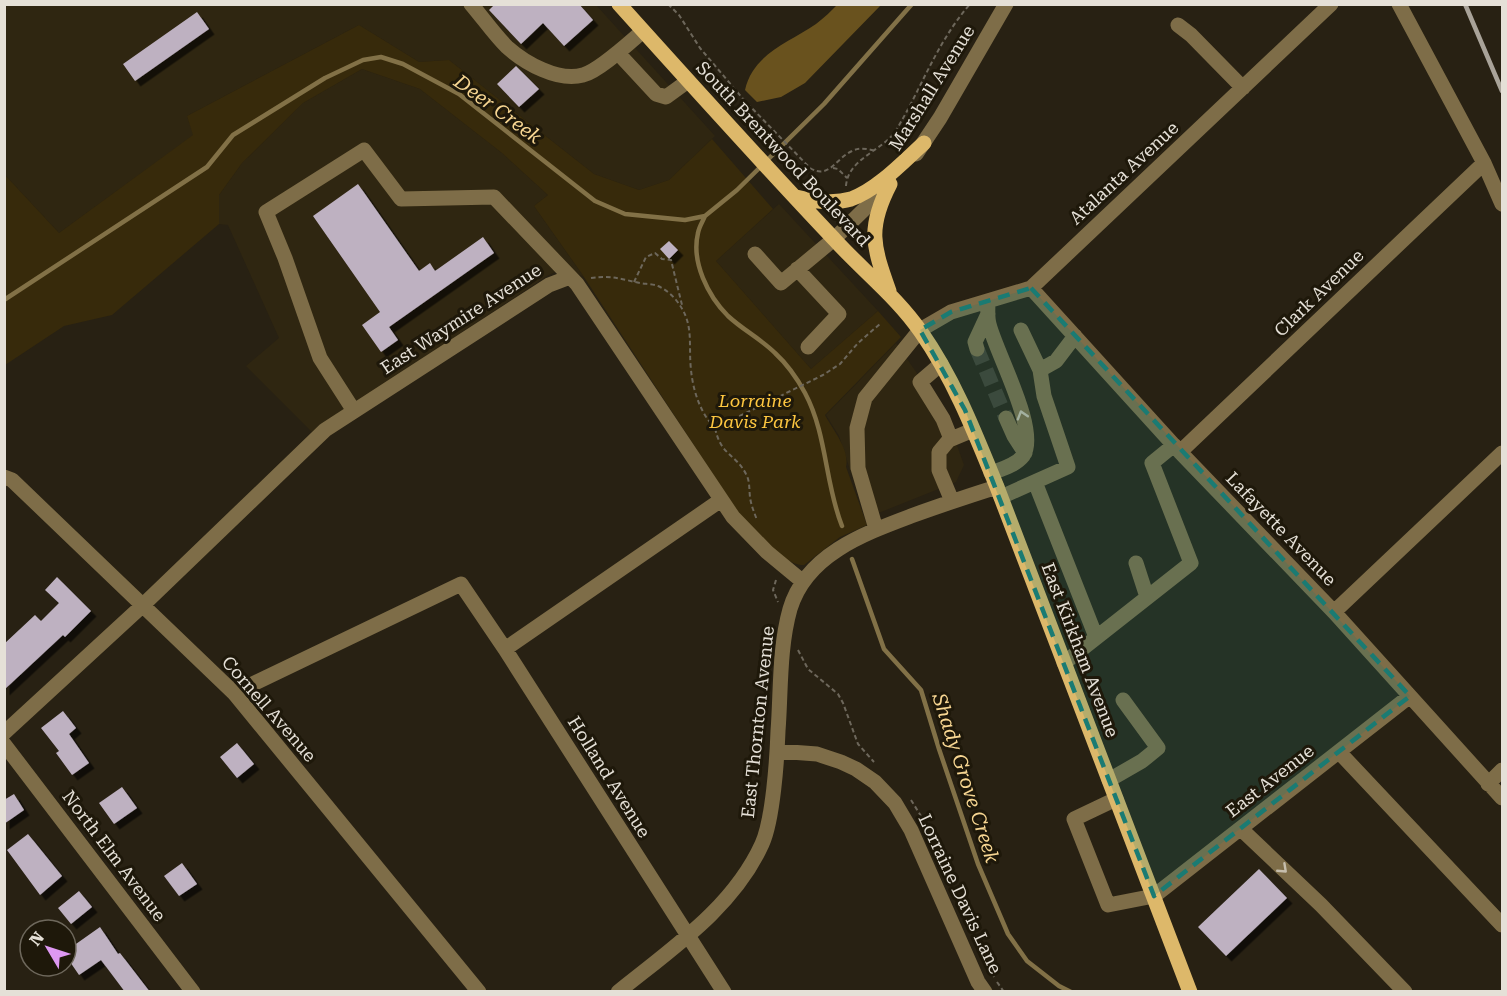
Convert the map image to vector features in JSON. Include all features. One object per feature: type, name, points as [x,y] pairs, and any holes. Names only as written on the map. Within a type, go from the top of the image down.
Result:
[{"type":"main road","name":"South Brentwood Boulevard","points":[[619,4],[920,330]]},
{"type":"main road","points":[[796,197],[810,201],[850,199],[886,177],[924,143]]},
{"type":"main road","points":[[890,184],[878,206],[873,233],[876,254],[891,297]]},
{"type":"main road","name":"East Kirkham Avenue","points":[[920,330],[941,364],[973,430],[996,486],[1190,992]]},
{"type":"street","points":[[471,4],[508,47],[536,67],[563,76],[584,75],[618,53],[643,31]]},
{"type":"street","name":"Marshall Avenue","points":[[755,254],[781,284],[834,239],[890,184],[924,143],[1006,4]]},
{"type":"street","name":"Atalanta Avenue","points":[[920,330],[951,312],[988,308],[1031,288],[1331,4]]},
{"type":"street","points":[[1399,4],[1484,163],[1503,204]]},
{"type":"street","points":[[1178,25],[1191,35],[1243,88]]},
{"type":"street","points":[[618,53],[656,94],[666,97],[688,81]]},
{"type":"street","points":[[354,411],[320,358],[285,258],[266,212],[364,150],[401,199],[494,197],[574,280],[721,501],[749,536],[802,581]]},
{"type":"street","name":"Clark Avenue","points":[[1147,597],[1191,563],[1152,463],[1177,449],[1484,163]]},
{"type":"street","points":[[797,269],[839,314],[808,346]]},
{"type":"street","name":"East Waymire Avenue","points":[[4,733],[142,606],[325,430],[549,285],[574,280]]},
{"type":"street","name":"Lafayette Avenue","points":[[1031,288],[1177,449],[1334,612],[1503,798]]},
{"type":"street","points":[[977,349],[975,342],[988,308]]},
{"type":"street","points":[[988,308],[989,325],[1026,425],[1028,444],[1025,453],[996,486]]},
{"type":"street","points":[[876,529],[858,468],[857,428],[865,398],[920,330]]},
{"type":"street","points":[[996,486],[1035,482],[1068,467],[1044,396],[1040,370],[1021,330]]},
{"type":"street","points":[[1040,370],[1056,361],[1075,336]]},
{"type":"street","points":[[941,364],[920,382],[943,419],[951,439]]},
{"type":"street","points":[[1006,418],[1025,453]]},
{"type":"street","points":[[952,501],[939,470],[939,452],[951,439],[973,430]]},
{"type":"street","points":[[1334,612],[1503,453]]},
{"type":"street","name":"Cornell Avenue","points":[[4,477],[12,480],[234,693],[479,992]]},
{"type":"street","points":[[1035,482],[1096,638]]},
{"type":"street","name":"East Thornton Avenue","points":[[618,992],[687,936],[716,909],[743,878],[763,842],[769,818],[777,751],[785,632],[790,609],[802,581],[836,550],[858,536],[996,486]]},
{"type":"street","points":[[505,649],[721,501]]},
{"type":"street","points":[[1064,663],[1147,597],[1136,563]]},
{"type":"street","name":"Holland Avenue","points":[[234,693],[461,584],[505,649],[723,992]]},
{"type":"street","name":"East Avenue","points":[[1154,896],[1410,696]]},
{"type":"street","points":[[1109,780],[1142,761],[1158,748],[1123,700]]},
{"type":"street","name":"North Elm Avenue","points":[[4,744],[193,992]]},
{"type":"street","name":"Lorraine Davis Lane","points":[[777,751],[817,754],[841,762],[875,782],[895,803],[911,830],[978,982],[985,992]]},
{"type":"street","points":[[1339,752],[1503,925]]},
{"type":"street","points":[[1488,783],[1503,770]]},
{"type":"street","points":[[1116,799],[1074,819],[1108,905],[1154,896]]},
{"type":"street","points":[[1241,829],[1321,905],[1405,992]]},
{"type":"path","points":[[668,4],[679,15],[700,48],[744,100],[803,162],[816,171],[824,172],[854,150],[864,148],[876,151]]},
{"type":"path","points":[[845,190],[847,178],[856,164],[876,151],[895,132],[937,51],[970,4]]},
{"type":"path","points":[[832,168],[843,172],[847,178]]},
{"type":"path","points":[[634,282],[646,257],[656,253],[662,259],[671,260],[690,329],[693,387],[709,422],[715,428],[718,442],[746,472],[752,505],[758,522]]},
{"type":"path","points":[[574,280],[609,276],[658,286],[672,295],[683,308]]},
{"type":"path","points":[[715,428],[823,375],[840,364],[858,343],[881,323]]},
{"type":"path","points":[[778,575],[774,590],[777,601],[781,605]]},
{"type":"highlighted area","points":[[1031,288],[1410,696],[1154,896],[965,410],[920,330],[951,312]]},
{"type":"shaded area","points":[[838,4],[881,5],[805,83],[781,97],[757,102],[745,90],[756,67],[773,51],[816,24]]},
{"type":"shaded area","points":[[5,5],[596,5],[715,136],[669,180],[639,190],[594,174],[449,60],[419,62],[359,25],[187,116],[194,135],[59,233],[5,175]]},
{"type":"shaded area","points":[[362,69],[420,89],[502,153],[548,195],[534,206],[584,277],[572,271],[557,271],[547,276],[312,432],[246,366],[279,338],[228,225],[219,224],[219,195],[242,163],[303,103]]},
{"type":"shaded area","points":[[779,204],[878,311],[811,369],[716,261]]},
{"type":"shaded area","points":[[896,343],[930,392],[953,434],[964,465],[956,482],[866,518],[839,436],[826,415]]},
{"type":"green space","name":"Lorraine Davis Park","points":[[359,25],[419,62],[449,60],[594,174],[639,190],[669,180],[712,139],[773,209],[716,261],[811,369],[878,311],[901,337],[825,415],[843,446],[847,460],[846,467],[867,525],[840,537],[804,565],[785,558],[765,542],[733,505],[582,274],[534,206],[548,195],[502,153],[420,89],[362,69],[303,103],[242,163],[219,195],[219,224],[112,315],[64,326],[5,365],[5,175],[59,233],[193,135],[187,116]]},
{"type":"building","points":[[495,4],[579,4],[593,20],[564,46],[543,23],[521,44],[489,10]]},
{"type":"building","points":[[197,12],[209,29],[135,81],[123,64]]},
{"type":"building","points":[[516,66],[539,89],[519,107],[497,84]]},
{"type":"building","points":[[358,184],[419,271],[430,263],[435,271],[483,237],[494,253],[389,327],[398,340],[381,352],[362,325],[380,312],[313,216]]},
{"type":"building","points":[[669,241],[678,250],[669,259],[660,249]]},
{"type":"building","points":[[57,577],[91,611],[4,690],[4,644],[35,615],[41,621],[59,603],[45,590]]},
{"type":"building","points":[[63,711],[76,728],[69,734],[89,763],[72,775],[56,753],[59,751],[41,728]]},
{"type":"building","points":[[237,743],[254,764],[237,778],[220,757]]},
{"type":"building","points":[[122,787],[137,808],[114,824],[99,803]]},
{"type":"building","points":[[14,794],[24,810],[4,824],[4,800]]},
{"type":"building","points":[[28,834],[62,876],[40,895],[7,850]]},
{"type":"building","points":[[182,863],[197,884],[179,896],[164,876]]},
{"type":"building","points":[[1259,869],[1287,898],[1226,956],[1198,927]]},
{"type":"building","points":[[79,891],[92,907],[78,918],[66,918],[58,908]]},
{"type":"building","points":[[100,927],[118,954],[120,953],[150,992],[125,992],[101,960],[79,975],[78,943]]},
{"type":"waterway","name":"Deer Creek","points":[[4,300],[207,167],[233,135],[325,78],[363,60],[381,57],[403,64],[459,94],[595,201],[625,214],[685,220],[705,216],[737,190],[824,104],[912,4]]},
{"type":"waterway","name":"Shady Grove Creek","points":[[705,216],[696,244],[703,278],[714,299],[728,316],[775,353],[802,387],[818,425],[836,510],[842,526]]},
{"type":"waterway","name":"Shady Grove Creek","points":[[852,559],[884,649],[921,690],[978,864],[1008,934],[1027,961],[1059,986],[1071,992]]},
{"type":"tunnel","points":[[977,349],[1006,418]]},
{"type":"railway","points":[[1465,4],[1502,91]]}]
